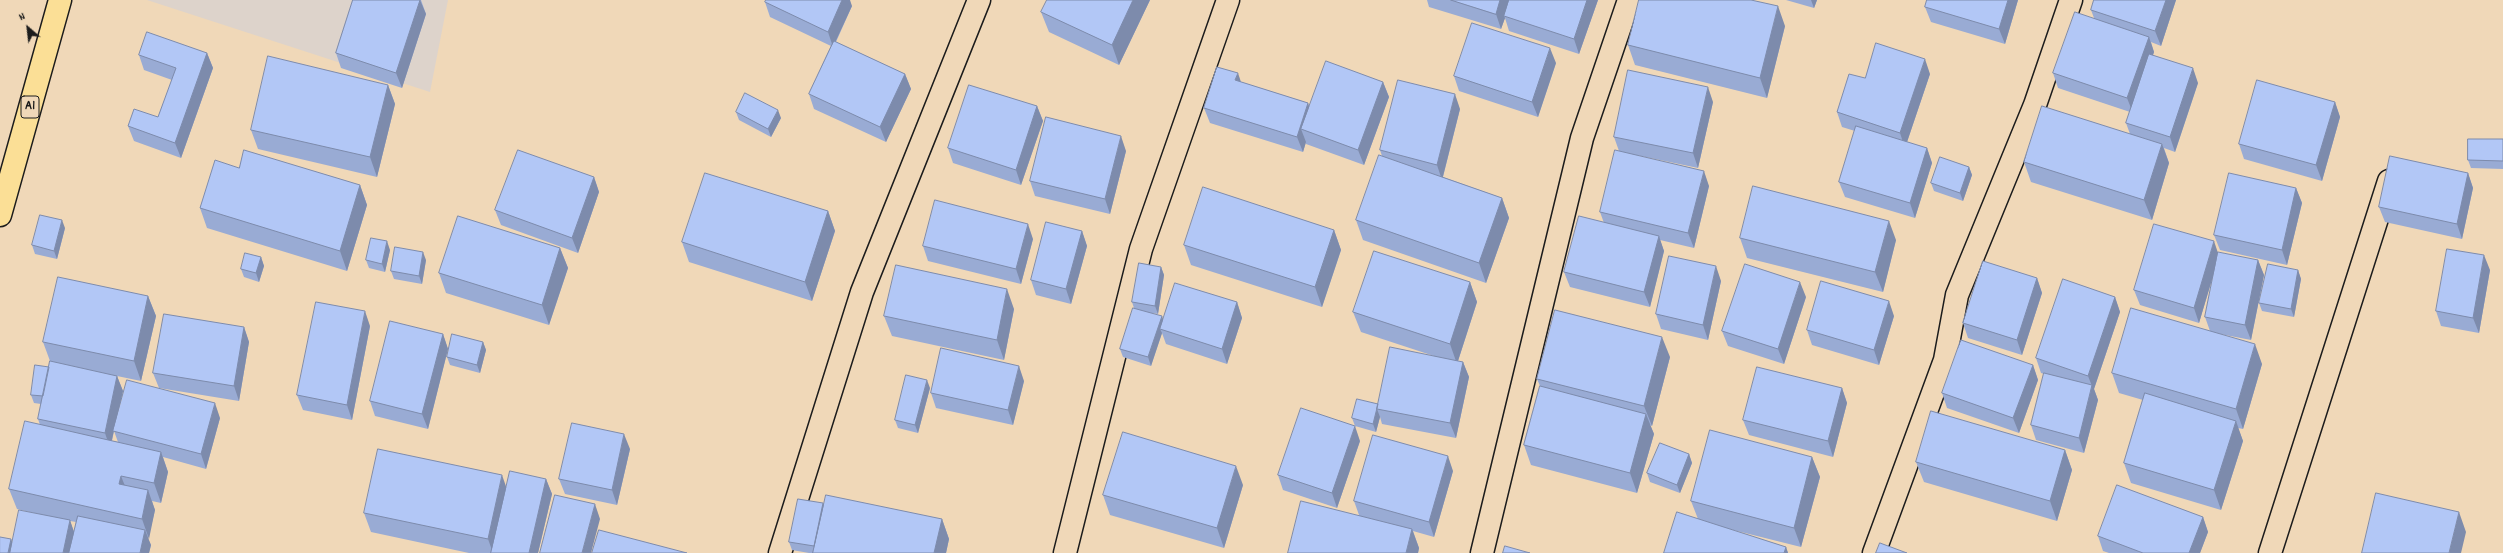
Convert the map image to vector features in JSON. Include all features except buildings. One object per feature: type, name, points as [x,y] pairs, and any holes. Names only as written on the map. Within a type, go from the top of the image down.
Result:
[{"type":"highway","name":"A1","points":[[0,215],[60,0]]},
{"type":"street","points":[[780,553],[862,292],[972,23],[979,0]]},
{"type":"street","points":[[1065,553],[1141,249],[1228,0]]},
{"type":"street","points":[[1482,553],[1582,138],[1629,0]]},
{"type":"street","points":[[1874,553],[1945,360],[1957,295],[2035,105],[2071,0]]},
{"type":"street","points":[[2270,553],[2396,158]]},
{"type":"shaded area","points":[[147,0],[448,0],[430,92]]}]
